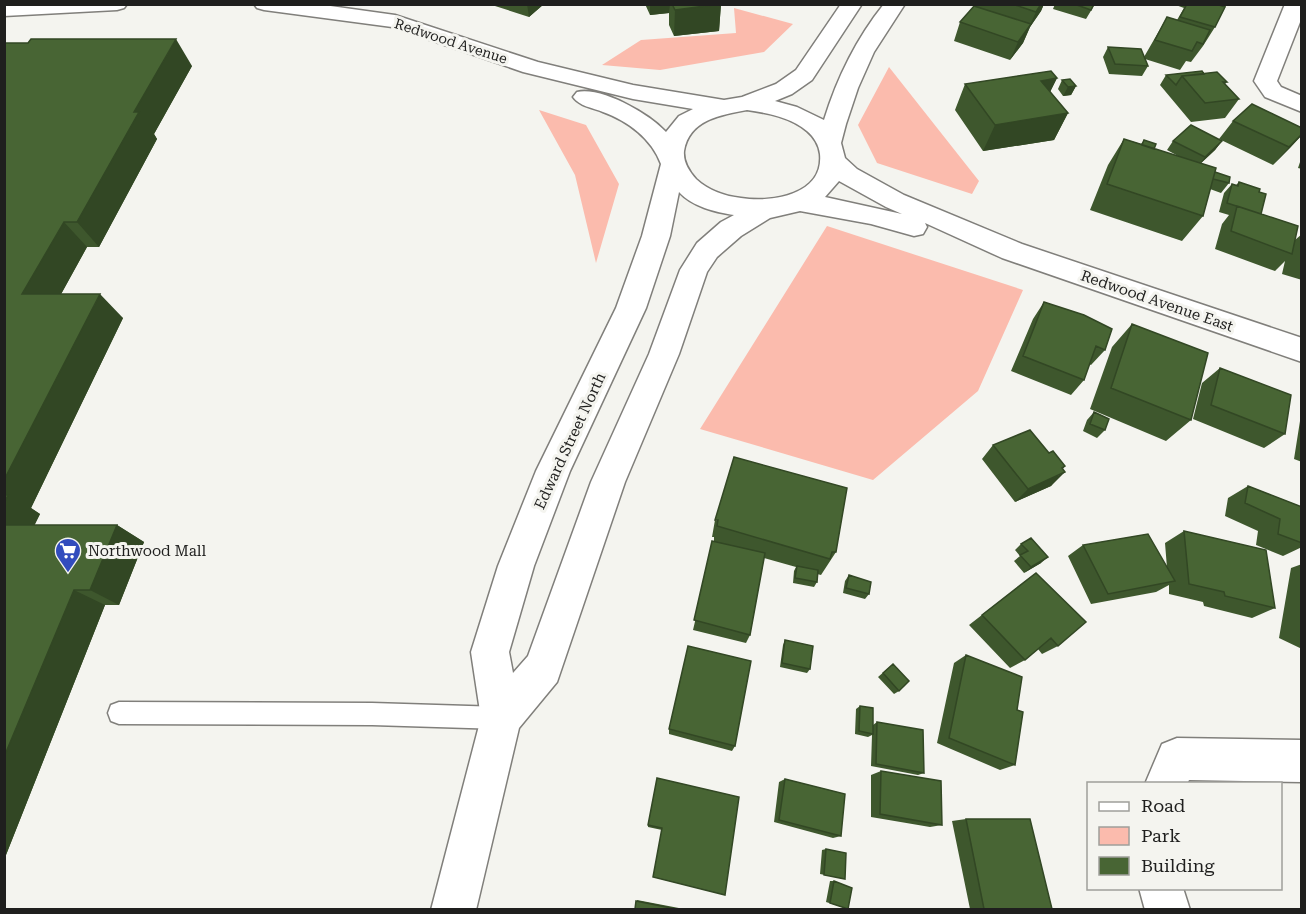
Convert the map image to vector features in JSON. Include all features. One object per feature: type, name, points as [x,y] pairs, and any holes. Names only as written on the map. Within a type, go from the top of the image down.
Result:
[{"type":"main road","points":[[4,10],[117,4]]},
{"type":"main road","name":"Redwood Avenue","points":[[264,4],[395,21],[531,67],[633,92],[720,106]]},
{"type":"main road","points":[[747,103],[784,89],[804,75],[852,4]]},
{"type":"main road","points":[[831,152],[817,127],[797,114],[773,106],[747,103],[720,106],[700,112],[684,123],[674,136],[671,159],[682,181],[697,194],[717,203],[765,210],[798,202],[817,191],[829,177],[831,152],[845,89],[868,42],[895,4]]},
{"type":"main road","points":[[1296,4],[1265,81],[1273,92],[1302,105]]},
{"type":"main road","name":"Redwood Avenue","points":[[531,67],[563,88],[617,109],[646,124],[671,159]]},
{"type":"main road","name":"Redwood Avenue East","points":[[831,152],[848,175],[895,201],[1012,251],[1302,350]]},
{"type":"main road","name":"Edward Street North","points":[[453,909],[501,718],[490,652],[516,566],[553,471],[632,308],[656,236],[671,159]]},
{"type":"main road","name":"Redwood Avenue East","points":[[798,202],[885,217],[937,235],[1012,251]]},
{"type":"main road","name":"Edward Street North","points":[[501,718],[543,668],[608,482],[664,354],[694,270],[707,250],[731,229],[765,210]]},
{"type":"main road","points":[[1166,782],[1176,759],[1302,761]]},
{"type":"main road","points":[[1162,890],[1168,909]]},
{"type":"lane","points":[[119,713],[372,714],[501,718]]},
{"type":"green space","points":[[734,8],[793,24],[764,52],[660,70],[602,65],[641,40],[736,33]]},
{"type":"green space","points":[[889,67],[979,181],[972,194],[877,163],[858,125]]},
{"type":"green space","points":[[539,110],[586,125],[619,184],[596,263],[575,175]]},
{"type":"green space","points":[[827,226],[1023,290],[978,391],[873,480],[700,429]]},
{"type":"building","points":[[672,4],[720,4],[675,10]]},
{"type":"building","points":[[1012,4],[1041,4],[1036,12]]},
{"type":"building","points":[[1074,4],[1094,4],[1091,10]]},
{"type":"building","points":[[1187,4],[1216,4],[1225,7],[1215,27],[1180,17]]},
{"type":"building","points":[[974,6],[1031,24],[1018,42],[960,22]]},
{"type":"building","points":[[1167,17],[1210,30],[1203,44],[1197,42],[1192,51],[1155,40]]},
{"type":"building","points":[[31,39],[176,39],[134,112],[139,112],[77,222],[64,222],[22,294],[100,294],[4,480],[4,43],[28,43]]},
{"type":"building","points":[[1108,47],[1141,49],[1148,66],[1115,64]]},
{"type":"building","points":[[1051,71],[1057,78],[1041,81],[1068,113],[995,125],[965,84]]},
{"type":"building","points":[[1202,71],[1204,74],[1182,76],[1176,85],[1166,75]]},
{"type":"building","points":[[1217,72],[1239,99],[1205,103],[1182,76]]},
{"type":"building","points":[[1070,79],[1076,86],[1068,87],[1062,80]]},
{"type":"building","points":[[1252,104],[1302,128],[1302,134],[1289,147],[1233,121]]},
{"type":"building","points":[[1191,125],[1222,141],[1205,157],[1173,141]]},
{"type":"building","points":[[1124,139],[1216,168],[1203,216],[1107,184]]},
{"type":"building","points":[[1144,140],[1156,144],[1154,149],[1142,145]]},
{"type":"building","points":[[1215,172],[1230,177],[1229,183],[1213,179]]},
{"type":"building","points":[[1239,182],[1260,189],[1259,192],[1266,194],[1261,214],[1227,203],[1232,184],[1238,186]]},
{"type":"building","points":[[1237,206],[1298,226],[1292,254],[1231,231]]},
{"type":"building","points":[[1044,302],[1084,315],[1112,329],[1105,350],[1096,346],[1084,380],[1023,356]]},
{"type":"building","points":[[1132,324],[1208,353],[1191,420],[1111,388]]},
{"type":"building","points":[[1220,368],[1291,395],[1285,434],[1211,405]]},
{"type":"building","points":[[1094,412],[1109,419],[1105,430],[1090,424]]},
{"type":"building","points":[[1030,430],[1049,453],[1053,451],[1065,466],[1062,468],[1065,472],[1028,489],[993,445]]},
{"type":"building","points":[[734,457],[847,488],[836,552],[832,552],[830,559],[717,526],[718,520],[715,520]]},
{"type":"building","points":[[1248,486],[1302,507],[1302,543],[1278,534],[1280,519],[1245,503]]},
{"type":"building","points":[[4,525],[117,525],[90,590],[74,590],[4,757]]},
{"type":"building","points":[[1184,531],[1266,550],[1275,608],[1225,596],[1224,592],[1189,584]]},
{"type":"building","points":[[1148,534],[1175,581],[1108,594],[1083,545]]},
{"type":"building","points":[[1031,538],[1048,557],[1031,567],[1020,555],[1028,551],[1021,544]]},
{"type":"building","points":[[712,541],[765,553],[750,635],[694,620]]},
{"type":"building","points":[[797,566],[818,570],[817,582],[795,578]]},
{"type":"building","points":[[1036,573],[1086,622],[1058,646],[1051,638],[1025,660],[982,615]]},
{"type":"building","points":[[849,575],[871,582],[869,594],[846,588]]},
{"type":"building","points":[[785,640],[813,646],[810,669],[782,663]]},
{"type":"building","points":[[688,646],[751,661],[735,746],[669,729]]},
{"type":"building","points":[[966,655],[1022,677],[1017,710],[1023,712],[1015,765],[949,738]]},
{"type":"building","points":[[893,664],[909,681],[899,691],[883,673]]},
{"type":"building","points":[[860,706],[873,708],[873,734],[859,731]]},
{"type":"building","points":[[877,722],[923,730],[924,773],[876,764]]},
{"type":"building","points":[[881,771],[941,781],[942,825],[880,814]]},
{"type":"building","points":[[657,778],[739,797],[725,895],[653,877],[662,828],[648,825]]},
{"type":"building","points":[[785,779],[845,794],[841,836],[779,820]]},
{"type":"building","points":[[966,819],[1030,819],[1052,909],[984,909]]},
{"type":"building","points":[[826,849],[846,853],[845,879],[824,875]]},
{"type":"building","points":[[834,881],[852,888],[848,909],[830,903]]},
{"type":"building","points":[[636,901],[676,909],[635,909]]},
{"type":"place","name":"Northwood Mall","points":[[68,574]]}]
